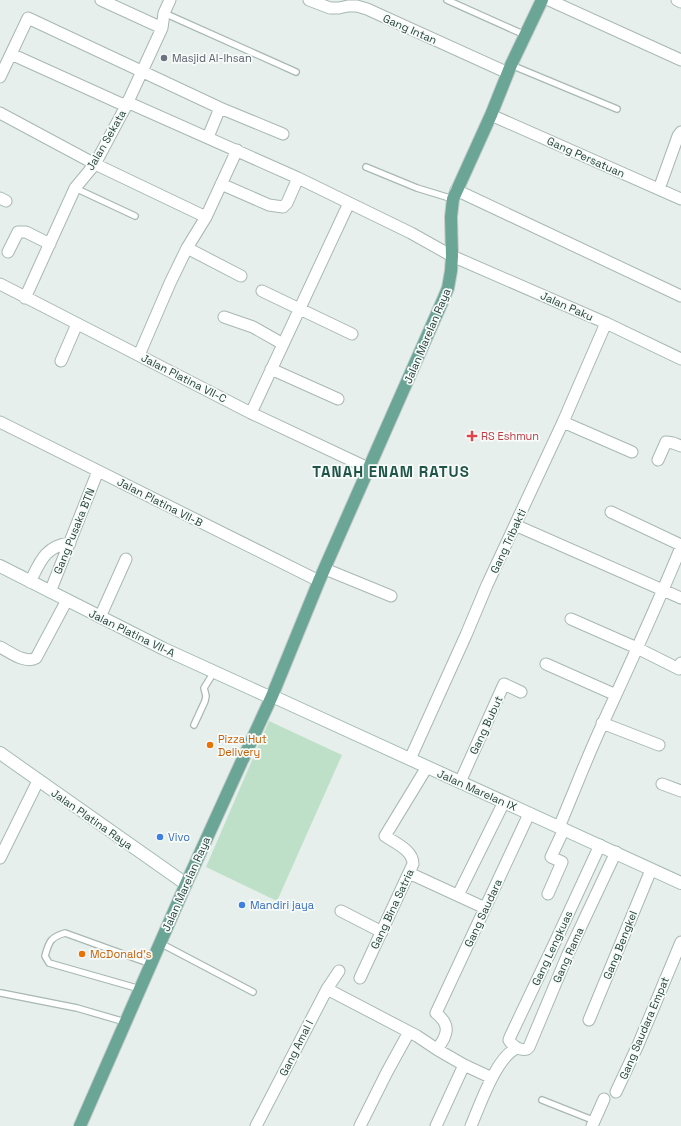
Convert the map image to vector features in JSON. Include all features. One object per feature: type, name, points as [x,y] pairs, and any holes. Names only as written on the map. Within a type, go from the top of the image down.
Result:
[{"type":"main road","name":"Jalan Marelan Raya","points":[[80,1126],[186,884],[243,759],[269,696],[294,644],[319,581],[370,469],[448,288],[452,256],[451,217],[454,195],[542,0]]},
{"type":"main road","name":"Jalan Platina VII-A","points":[[0,566],[100,617],[214,672],[269,696]]},
{"type":"main road","name":"Jalan Marelan IX","points":[[269,696],[616,852],[681,883]]},
{"type":"main road","name":"Jalan Platina Raya","points":[[1,755],[186,884]]},
{"type":"street","points":[[101,0],[162,28]]},
{"type":"street","name":"Jalan Sekata","points":[[25,298],[75,188],[94,164],[127,104],[162,28],[164,13],[170,0]]},
{"type":"street","name":"Gang Intan","points":[[309,0],[330,8],[357,6],[367,9],[510,69]]},
{"type":"street","points":[[549,0],[681,60]]},
{"type":"street","points":[[677,0],[681,2]]},
{"type":"street","points":[[0,77],[28,18],[220,108],[283,134]]},
{"type":"street","name":"Jalan Paku","points":[[11,54],[237,150],[410,233],[452,256],[606,323],[681,359]]},
{"type":"street","points":[[208,137],[220,108]]},
{"type":"street","points":[[0,113],[94,164],[206,217]]},
{"type":"street","name":"Gang Persatuan","points":[[491,115],[681,199]]},
{"type":"street","points":[[659,189],[678,136],[681,132]]},
{"type":"street","points":[[139,354],[157,310],[187,248],[206,217],[237,150]]},
{"type":"street","points":[[221,184],[269,205],[283,207],[287,203],[298,178]]},
{"type":"street","points":[[454,195],[681,296]]},
{"type":"street","points":[[251,413],[349,203]]},
{"type":"street","points":[[8,252],[18,232],[26,232],[50,244]]},
{"type":"street","points":[[187,248],[241,276]]},
{"type":"street","name":"Jalan Platina VII-C","points":[[0,284],[25,298],[139,354],[251,413],[370,469]]},
{"type":"street","points":[[262,291],[352,334]]},
{"type":"street","points":[[224,317],[253,327],[283,344]]},
{"type":"street","name":"Gang Tribakti","points":[[410,759],[563,422],[606,323]]},
{"type":"street","points":[[60,361],[77,324]]},
{"type":"street","points":[[271,369],[338,399]]},
{"type":"street","name":"Jalan Platina VII-B","points":[[0,422],[319,581]]},
{"type":"street","points":[[563,422],[632,452]]},
{"type":"street","points":[[658,460],[666,442],[681,446]]},
{"type":"street","name":"Gang Pusaka BTN","points":[[50,592],[98,471]]},
{"type":"street","points":[[548,894],[562,862],[552,857],[602,723],[664,590],[681,546],[611,512]]},
{"type":"street","points":[[515,525],[681,598]]},
{"type":"street","points":[[30,582],[41,561],[50,550],[57,545],[70,542]]},
{"type":"street","points":[[100,617],[126,559]]},
{"type":"street","points":[[325,569],[391,596]]},
{"type":"street","points":[[0,647],[25,660],[32,660],[36,658],[67,600]]},
{"type":"street","points":[[571,619],[637,648],[679,669],[681,663]]},
{"type":"street","points":[[546,664],[616,695]]},
{"type":"street","name":"Gang Bubut","points":[[460,782],[504,684],[521,692]]},
{"type":"street","points":[[602,723],[659,746]]},
{"type":"street","name":"Gang Bina Satria","points":[[360,978],[413,864],[411,856],[385,836],[428,767]]},
{"type":"street","points":[[0,858],[38,781]]},
{"type":"street","points":[[662,784],[681,791]]},
{"type":"street","points":[[458,895],[504,802]]},
{"type":"street","name":"Gang Saudara","points":[[437,1049],[446,1034],[447,1026],[436,1012],[529,814]]},
{"type":"street","name":"Gang Lengkuas","points":[[517,1048],[511,1044],[509,1040],[510,1037],[600,845]]},
{"type":"street","name":"Gang Rama","points":[[517,1048],[524,1050],[529,1047],[568,954],[616,852]]},
{"type":"street","name":"Gang Bengkel","points":[[589,1020],[651,870]]},
{"type":"street","points":[[409,873],[485,908]]},
{"type":"street","points":[[341,911],[382,932]]},
{"type":"street","name":"Gang Saudara Empat","points":[[616,1092],[638,1045],[681,942]]},
{"type":"street","name":"Gang Amal I","points":[[256,1126],[327,989],[339,971]]},
{"type":"street","points":[[327,989],[417,1036],[464,1065],[492,1078]]},
{"type":"street","points":[[360,1126],[408,1032]]},
{"type":"street","points":[[470,1126],[492,1078],[505,1057],[512,1050],[517,1048]]},
{"type":"street","points":[[436,1126],[464,1065]]},
{"type":"street","points":[[594,1124],[604,1099]]},
{"type":"lane","points":[[447,0],[525,35]]},
{"type":"lane","points":[[164,13],[296,72]]},
{"type":"lane","points":[[510,69],[617,109]]},
{"type":"lane","points":[[366,167],[416,188],[454,195]]},
{"type":"lane","points":[[75,188],[135,216]]},
{"type":"lane","points":[[194,725],[206,701],[204,688],[214,672]]},
{"type":"lane","points":[[140,989],[49,963],[45,956],[48,945],[54,936],[65,933],[151,964]]},
{"type":"lane","points":[[160,943],[252,992]]},
{"type":"lane","points":[[1,993],[77,1008],[125,1022]]},
{"type":"lane","points":[[542,1100],[594,1124]]},
{"type":"green space","points":[[269,721],[342,755],[277,901],[206,867]]},
{"type":"place","name":"Masjid Al-Ihsan","points":[[164,58]]},
{"type":"place","name":"RS Eshmun","points":[[472,436]]},
{"type":"place","name":"Pizza Hut Delivery","points":[[210,745]]},
{"type":"place","name":"Vivo","points":[[160,837]]},
{"type":"place","name":"Mandiri jaya","points":[[242,905]]},
{"type":"place","name":"McDonald's","points":[[82,954]]},
{"type":"district","name":"TANAH ENAM RATUS","points":[[391,472]]}]
